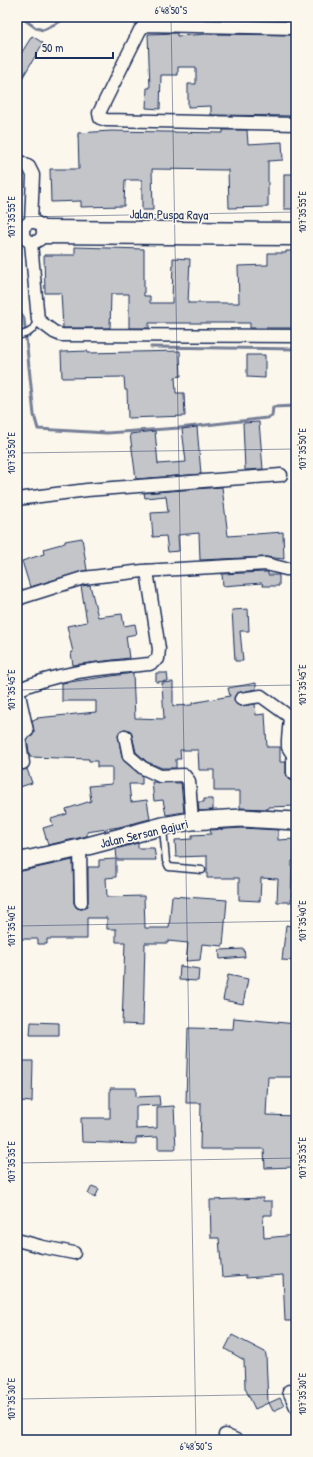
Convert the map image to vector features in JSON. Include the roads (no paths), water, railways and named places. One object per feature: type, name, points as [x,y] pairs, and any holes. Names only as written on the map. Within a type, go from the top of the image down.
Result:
[{"type":"main road","name":"Jalan Sersan Bajuri","points":[[17,862],[80,848],[162,826],[192,821],[242,818],[296,821]]},
{"type":"street","points":[[296,28],[145,25],[140,30],[99,114],[100,118],[106,120],[296,124]]},
{"type":"street","points":[[17,160],[29,167],[33,175],[39,228],[37,242],[31,243]]},
{"type":"street","points":[[39,228],[25,226],[23,231],[25,238],[31,243],[38,320],[54,332],[61,335],[296,336]]},
{"type":"street","name":"Jalan Puspa Raya","points":[[39,228],[296,229]]},
{"type":"street","name":"Jalan Puspa Raya","points":[[39,228],[296,239]]},
{"type":"street","points":[[17,499],[95,489],[281,475]]},
{"type":"street","points":[[17,600],[83,578],[146,571],[266,564],[286,569],[296,569]]},
{"type":"street","points":[[23,764],[19,736],[27,731],[17,690],[36,682],[72,672],[150,664],[158,659],[159,649],[146,571]]},
{"type":"street","points":[[241,699],[261,696],[293,718],[288,740],[288,747],[293,755],[293,773]]},
{"type":"street","points":[[125,736],[130,756],[143,768],[160,776],[184,775],[189,781],[192,821]]},
{"type":"street","points":[[80,848],[81,902]]},
{"type":"street","points":[[17,1240],[74,1253]]},
{"type":"street","points":[[289,1391],[296,1407]]},
{"type":"lane","points":[[17,336],[28,334],[34,330],[38,320]]},
{"type":"lane","points":[[162,826],[166,861],[169,867],[202,870]]},
{"type":"waterway","points":[[21,17],[36,28],[43,30],[65,19],[144,17]]},
{"type":"waterway","points":[[193,17],[204,17]]},
{"type":"waterway","points":[[17,306],[24,319],[34,415],[38,429],[107,433],[179,428],[267,418],[272,416],[273,407],[296,406]]},
{"type":"waterway","points":[[151,347],[296,349]]}]
